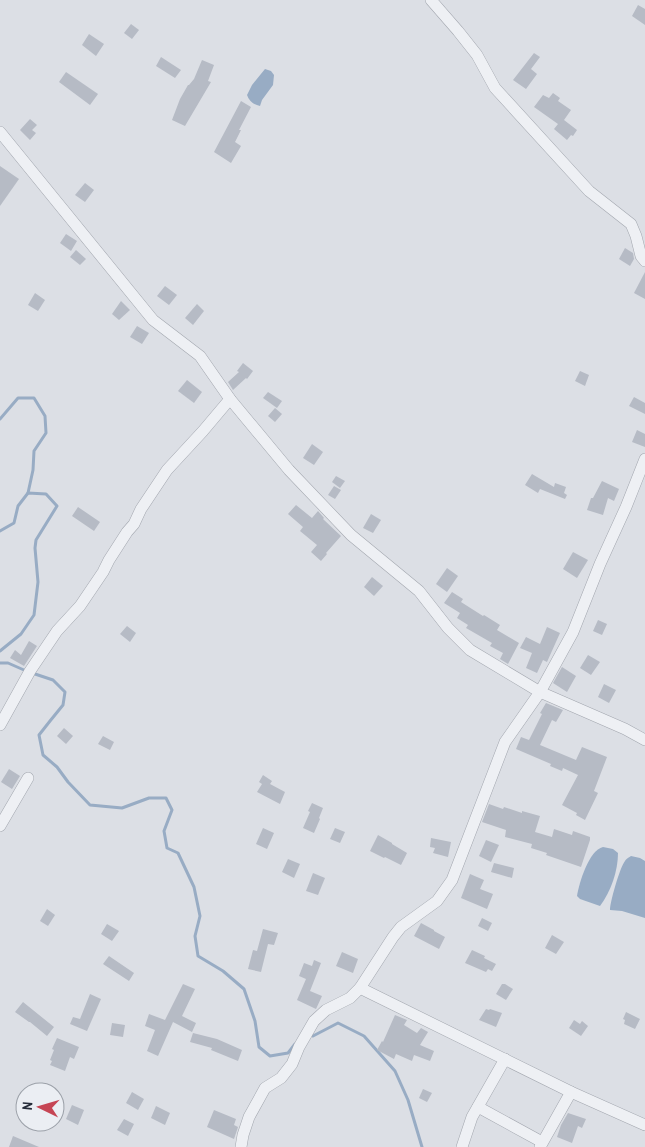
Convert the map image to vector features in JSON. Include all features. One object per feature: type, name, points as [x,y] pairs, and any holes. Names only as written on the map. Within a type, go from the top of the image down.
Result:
[{"type":"street","points":[[431,0],[477,55],[495,88],[589,191],[631,224],[641,256],[645,261]]},
{"type":"street","points":[[0,132],[152,320],[200,356],[230,399],[295,476],[351,535],[419,591],[448,628],[470,650],[540,692],[625,729],[645,740]]},
{"type":"street","points":[[0,725],[30,671],[57,631],[80,606],[167,470],[230,399]]},
{"type":"street","points":[[241,1147],[249,1117],[265,1088],[281,1078],[292,1064],[299,1046],[314,1021],[326,1010],[350,998],[360,988],[401,926],[437,901],[452,880],[505,742],[540,692],[573,632],[645,459]]},
{"type":"street","points":[[0,826],[28,778]]},
{"type":"street","points":[[360,988],[570,1092],[645,1125]]},
{"type":"street","points":[[462,1147],[472,1117],[505,1059]]},
{"type":"street","points":[[478,1107],[541,1144],[570,1092]]},
{"type":"water","points":[[265,69],[271,71],[274,75],[273,85],[260,106],[252,102],[247,95],[252,85]]},
{"type":"water","points":[[603,847],[613,849],[618,853],[618,860],[613,881],[600,906],[580,899],[577,896],[582,876],[589,860],[598,849]]},
{"type":"water","points":[[631,856],[645,861],[645,918],[622,911],[610,910],[613,893],[623,864]]},
{"type":"building","points":[[638,5],[645,9],[645,25],[632,16]]},
{"type":"building","points":[[131,24],[139,30],[132,39],[124,33]]},
{"type":"building","points":[[89,34],[104,44],[96,56],[82,45]]},
{"type":"building","points":[[534,53],[540,57],[531,69],[537,74],[526,89],[513,80]]},
{"type":"building","points":[[161,57],[181,70],[175,78],[156,66]]},
{"type":"building","points":[[202,60],[214,65],[208,81],[211,82],[185,126],[172,120],[180,99],[194,79]]},
{"type":"building","points":[[66,72],[98,94],[90,105],[59,82]]},
{"type":"building","points":[[553,93],[560,98],[558,101],[571,110],[564,120],[577,130],[567,140],[554,129],[558,124],[534,107],[543,95],[549,98]]},
{"type":"building","points":[[241,101],[251,107],[235,142],[241,146],[231,163],[214,152]]},
{"type":"building","points":[[30,119],[37,125],[32,130],[36,133],[30,140],[20,130]]},
{"type":"building","points":[[0,166],[19,179],[0,206]]},
{"type":"building","points":[[85,183],[94,190],[85,202],[75,195]]},
{"type":"building","points":[[66,234],[77,241],[71,251],[60,243]]},
{"type":"building","points":[[625,248],[633,253],[634,259],[630,266],[619,259]]},
{"type":"building","points":[[76,250],[86,259],[80,265],[70,257]]},
{"type":"building","points":[[645,272],[645,299],[634,293]]},
{"type":"building","points":[[165,286],[177,295],[169,305],[157,296]]},
{"type":"building","points":[[35,293],[45,300],[38,311],[28,305]]},
{"type":"building","points":[[121,301],[130,310],[119,320],[112,314]]},
{"type":"building","points":[[197,304],[204,311],[193,325],[185,318]]},
{"type":"building","points":[[137,326],[149,333],[142,344],[130,337]]},
{"type":"building","points":[[243,363],[253,371],[247,379],[233,390],[228,382],[239,372],[237,371]]},
{"type":"building","points":[[580,371],[589,375],[585,386],[575,381]]},
{"type":"building","points":[[187,380],[202,392],[194,403],[178,391]]},
{"type":"building","points":[[268,392],[282,401],[277,408],[263,398]]},
{"type":"building","points":[[634,397],[645,403],[645,414],[629,406]]},
{"type":"building","points":[[275,408],[282,414],[275,422],[268,416]]},
{"type":"building","points":[[637,430],[645,434],[645,447],[632,442]]},
{"type":"building","points":[[312,444],[323,452],[314,465],[303,458]]},
{"type":"building","points":[[532,474],[554,487],[555,483],[566,487],[564,493],[567,495],[565,499],[540,489],[538,493],[525,485]]},
{"type":"building","points":[[336,476],[345,481],[340,488],[332,482]]},
{"type":"building","points":[[602,481],[619,489],[614,501],[608,498],[603,515],[587,510],[591,498],[593,498]]},
{"type":"building","points":[[334,486],[341,490],[335,499],[328,495]]},
{"type":"building","points":[[296,505],[312,518],[318,511],[323,519],[341,536],[321,561],[311,552],[317,545],[300,531],[303,527],[288,514]]},
{"type":"building","points":[[78,507],[100,522],[94,531],[72,516]]},
{"type":"building","points":[[371,514],[381,520],[373,533],[363,528]]},
{"type":"building","points":[[573,552],[588,560],[577,578],[563,569]]},
{"type":"building","points":[[447,568],[458,576],[447,592],[436,584]]},
{"type":"building","points":[[372,577],[383,586],[374,596],[364,587]]},
{"type":"building","points":[[452,592],[463,599],[461,602],[500,625],[497,630],[519,643],[508,664],[500,659],[503,653],[490,646],[492,643],[466,628],[468,625],[457,618],[460,613],[444,603]]},
{"type":"building","points":[[598,620],[607,624],[602,635],[593,631]]},
{"type":"building","points":[[127,626],[136,633],[130,642],[120,634]]},
{"type":"building","points":[[547,627],[560,633],[547,662],[543,660],[537,673],[526,668],[532,653],[520,648],[526,637],[540,644]]},
{"type":"building","points":[[29,641],[37,646],[24,666],[10,658],[15,650],[21,655]]},
{"type":"building","points":[[588,655],[600,662],[591,675],[580,668]]},
{"type":"building","points":[[562,667],[576,676],[567,692],[553,683]]},
{"type":"building","points":[[604,684],[616,690],[609,703],[598,697]]},
{"type":"building","points":[[546,703],[563,710],[556,722],[552,720],[540,745],[576,760],[582,747],[607,757],[594,791],[598,793],[585,820],[562,805],[578,775],[563,768],[562,771],[550,766],[551,764],[516,749],[521,737],[529,740]]},
{"type":"building","points":[[64,728],[73,736],[66,744],[57,736]]},
{"type":"building","points":[[103,736],[114,742],[110,750],[98,744]]},
{"type":"building","points":[[9,769],[20,776],[12,789],[1,782]]},
{"type":"building","points":[[263,775],[272,781],[270,784],[285,792],[280,804],[257,792],[262,784],[259,782]]},
{"type":"building","points":[[312,803],[323,808],[314,833],[303,828]]},
{"type":"building","points":[[489,804],[503,809],[504,807],[540,816],[535,832],[552,837],[554,829],[572,835],[573,831],[590,837],[581,867],[531,848],[532,844],[505,837],[506,830],[482,822]]},
{"type":"building","points":[[263,828],[274,833],[267,849],[256,844]]},
{"type":"building","points":[[335,828],[345,832],[340,843],[330,839]]},
{"type":"building","points":[[378,835],[407,853],[401,865],[370,851]]},
{"type":"building","points":[[431,838],[451,842],[448,857],[433,853],[435,848],[430,847]]},
{"type":"building","points":[[486,840],[499,845],[491,862],[479,856]]},
{"type":"building","points":[[288,859],[300,864],[294,878],[282,872]]},
{"type":"building","points":[[494,863],[514,868],[512,878],[491,872]]},
{"type":"building","points":[[313,873],[325,878],[318,895],[306,891]]},
{"type":"building","points":[[470,874],[484,880],[480,889],[493,894],[487,909],[461,898]]},
{"type":"building","points":[[47,909],[55,915],[48,926],[40,921]]},
{"type":"building","points":[[482,918],[492,923],[488,931],[478,926]]},
{"type":"building","points":[[421,923],[445,937],[439,949],[414,936]]},
{"type":"building","points":[[107,924],[119,931],[112,941],[101,934]]},
{"type":"building","points":[[263,929],[278,933],[274,945],[268,944],[261,972],[248,969],[253,950],[257,951]]},
{"type":"building","points":[[552,935],[564,942],[556,954],[545,948]]},
{"type":"building","points":[[472,950],[496,964],[492,971],[488,969],[486,972],[465,963]]},
{"type":"building","points":[[342,952],[358,959],[353,973],[336,966]]},
{"type":"building","points":[[109,956],[134,973],[129,981],[103,964]]},
{"type":"building","points":[[314,960],[321,963],[310,991],[322,996],[316,1009],[297,1000],[306,979],[299,976],[304,963],[312,966]]},
{"type":"building","points":[[183,984],[195,989],[182,1016],[196,1023],[192,1032],[173,1022],[158,1056],[147,1051],[155,1030],[145,1026],[149,1014],[165,1020]]},
{"type":"building","points":[[502,984],[513,989],[506,1000],[496,994]]},
{"type":"building","points":[[90,994],[101,999],[87,1031],[70,1024],[73,1017],[80,1019]]},
{"type":"building","points":[[23,1002],[54,1027],[47,1036],[15,1012]]},
{"type":"building","points":[[486,1009],[502,1013],[496,1027],[479,1020]]},
{"type":"building","points":[[626,1012],[640,1019],[635,1029],[624,1024],[625,1020],[623,1019]]},
{"type":"building","points":[[395,1015],[407,1020],[404,1025],[417,1033],[421,1028],[428,1032],[420,1045],[434,1051],[430,1061],[414,1055],[412,1061],[396,1054],[394,1059],[377,1050],[383,1042]]},
{"type":"building","points":[[574,1020],[580,1024],[582,1021],[588,1026],[581,1036],[569,1028]]},
{"type":"building","points":[[112,1023],[125,1025],[123,1037],[110,1035]]},
{"type":"building","points":[[193,1033],[217,1039],[242,1050],[238,1061],[211,1050],[212,1048],[190,1042]]},
{"type":"building","points":[[57,1038],[79,1047],[74,1059],[70,1057],[65,1071],[50,1065],[54,1050],[52,1049]]},
{"type":"building","points":[[423,1089],[432,1093],[427,1102],[419,1098]]},
{"type":"building","points":[[132,1092],[144,1099],[138,1110],[126,1103]]},
{"type":"building","points":[[72,1105],[84,1110],[78,1125],[66,1119]]},
{"type":"building","points":[[156,1106],[170,1113],[165,1125],[151,1118]]},
{"type":"building","points":[[214,1110],[236,1119],[234,1125],[238,1127],[234,1139],[207,1127]]},
{"type":"building","points":[[568,1113],[586,1119],[582,1128],[578,1126],[572,1143],[557,1137]]},
{"type":"building","points":[[124,1119],[134,1124],[128,1136],[117,1130]]},
{"type":"building","points":[[13,1136],[39,1147],[9,1147]]},
{"type":"waterway","points":[[0,419],[18,398],[34,398],[45,416],[46,433],[34,451],[33,470],[28,493]]},
{"type":"waterway","points":[[0,531],[14,523],[18,506],[28,493],[46,494],[57,506],[36,540],[38,582],[34,615],[21,634],[0,651]]},
{"type":"waterway","points":[[0,663],[8,663],[24,670]]},
{"type":"waterway","points":[[35,674],[53,680],[65,692],[63,705],[39,735],[43,755],[57,767],[68,782],[90,805],[122,808],[149,798],[166,798],[172,810],[164,831],[167,848],[178,853],[194,887],[200,916],[195,936],[198,956],[223,971],[244,989],[255,1021],[259,1047],[270,1056],[288,1053],[295,1044]]},
{"type":"waterway","points":[[313,1036],[338,1023],[364,1036],[395,1071],[408,1100],[422,1147]]}]
